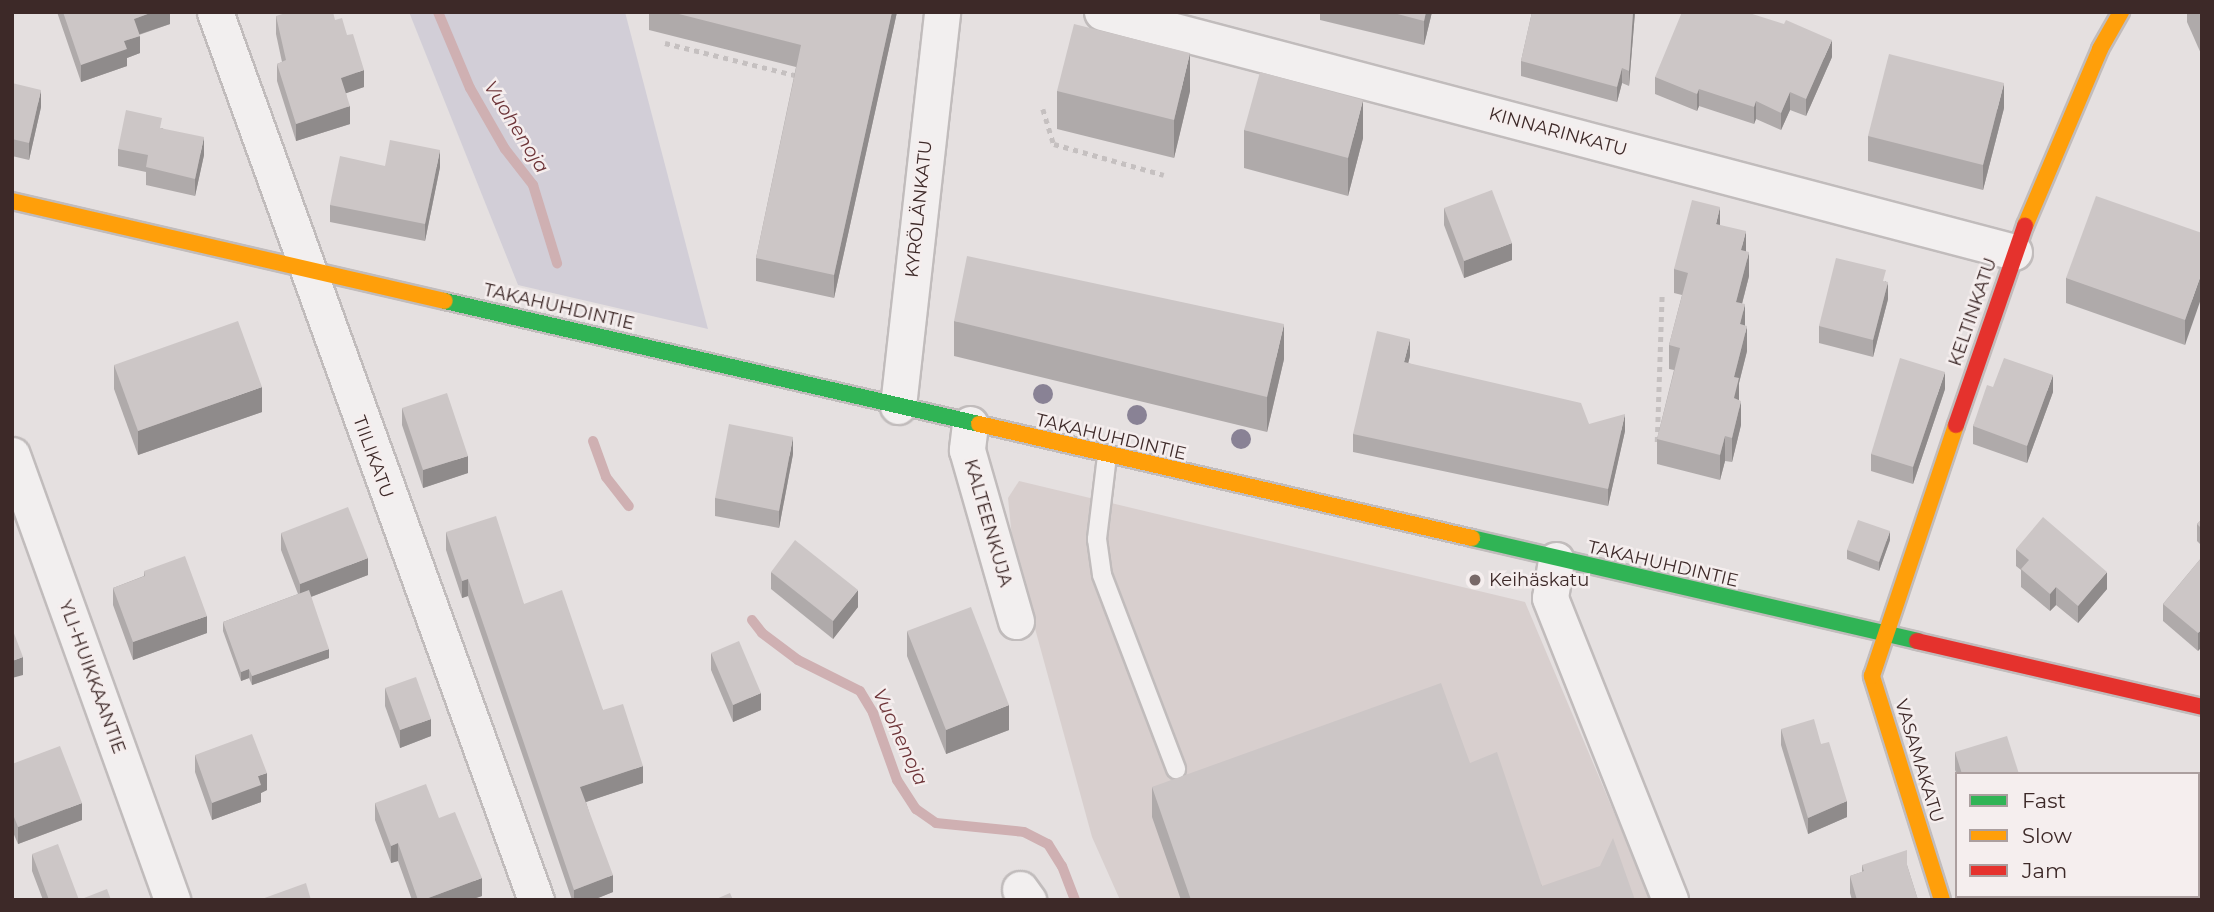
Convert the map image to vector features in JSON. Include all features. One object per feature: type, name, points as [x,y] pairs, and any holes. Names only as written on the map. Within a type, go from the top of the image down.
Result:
[{"type":"street","name":"TIILIKATU","points":[[215,12],[304,267],[536,900]]},
{"type":"street","name":"KYRÖLÄNKATU","points":[[898,406],[942,12]]},
{"type":"street","name":"KINNARINKATU","points":[[1102,12],[2014,252]]},
{"type":"street","name":"KELTINKATU","points":[[1883,633],[2014,252],[2100,49],[2121,12]]},
{"type":"street","name":"TAKAHUHDINTIE","points":[[12,201],[1556,560],[2202,707]]},
{"type":"street","name":"KALTEENKUJA","points":[[970,424],[967,450],[1016,621]]},
{"type":"street","name":"YLI-HUIKKAANTIE","points":[[12,455],[172,900]]},
{"type":"street","points":[[1556,560],[1550,598],[1671,900]]},
{"type":"street","name":"VASAMAKATU","points":[[1883,633],[1872,676],[1942,900]]},
{"type":"lane","points":[[1107,456],[1097,539],[1102,575],[1176,769]]},
{"type":"path","points":[[665,43],[807,78]]},
{"type":"path","points":[[1043,109],[1054,144],[1164,175]]},
{"type":"path","points":[[1657,442],[1662,293]]},
{"type":"shaded area","points":[[409,12],[625,12],[708,329],[518,285]]},
{"type":"shaded area","points":[[1019,481],[1525,602],[1651,900],[1120,900],[1092,837],[1013,548],[1008,498]]},
{"type":"building","points":[[63,12],[153,12],[134,19],[140,36],[124,41],[127,49],[81,65]]},
{"type":"building","points":[[289,12],[333,12],[335,20],[342,18],[347,35],[353,34],[364,70],[341,78],[350,106],[296,124],[277,64],[286,60],[276,16]]},
{"type":"building","points":[[671,12],[892,12],[834,275],[756,258],[801,45]]},
{"type":"building","points":[[1390,12],[1426,12],[1424,21]]},
{"type":"building","points":[[1532,12],[1633,12],[1629,71],[1622,68],[1617,87],[1521,61]]},
{"type":"building","points":[[1682,12],[1746,12],[1784,24],[1786,20],[1832,40],[1806,99],[1790,92],[1781,113],[1756,101],[1754,107],[1699,89],[1697,94],[1655,77]]},
{"type":"building","points":[[1074,24],[1190,53],[1174,120],[1057,91]]},
{"type":"building","points":[[1889,54],[2004,83],[1983,165],[1868,136]]},
{"type":"building","points":[[1260,72],[1363,100],[1348,158],[1244,130]]},
{"type":"building","points":[[12,83],[41,90],[29,143],[12,139]]},
{"type":"building","points":[[126,110],[162,118],[160,128],[204,137],[195,179],[146,167],[148,155],[118,149]]},
{"type":"building","points":[[390,140],[440,150],[425,224],[330,205],[340,156],[385,166]]},
{"type":"building","points":[[1492,190],[1512,243],[1464,261],[1444,208]]},
{"type":"building","points":[[2096,196],[2202,233],[2202,272],[2185,320],[2066,278]]},
{"type":"building","points":[[1692,200],[1720,207],[1716,224],[1746,231],[1741,250],[1749,252],[1736,302],[1745,304],[1740,324],[1747,326],[1734,377],[1739,378],[1734,398],[1741,401],[1732,438],[1725,436],[1720,455],[1657,439],[1680,348],[1669,345],[1688,273],[1674,269]]},
{"type":"building","points":[[967,256],[1284,324],[1267,397],[954,321]]},
{"type":"building","points":[[1836,258],[1886,270],[1883,281],[1888,282],[1873,340],[1819,326]]},
{"type":"building","points":[[238,321],[262,387],[138,431],[114,365]]},
{"type":"building","points":[[1377,331],[1410,339],[1404,362],[1581,403],[1589,424],[1625,414],[1608,489],[1353,434]]},
{"type":"building","points":[[1900,358],[1945,372],[1913,467],[1871,454]]},
{"type":"building","points":[[2004,358],[2053,375],[2027,446],[1973,426],[1987,385],[1993,387]]},
{"type":"building","points":[[447,393],[468,456],[423,470],[402,408]]},
{"type":"building","points":[[729,424],[793,437],[779,511],[715,498]]},
{"type":"building","points":[[348,507],[368,558],[300,584],[281,533]]},
{"type":"building","points":[[496,516],[524,604],[562,590],[603,710],[623,704],[643,766],[580,787],[613,875],[574,890],[468,579],[462,581],[446,532]]},
{"type":"building","points":[[2043,517],[2107,572],[2078,606],[2056,587],[2050,594],[2021,569],[2029,560],[2016,549]]},
{"type":"building","points":[[1858,520],[1890,531],[1879,562],[1847,550]]},
{"type":"building","points":[[795,540],[858,590],[833,621],[771,572]]},
{"type":"building","points":[[185,556],[207,616],[133,642],[113,588],[145,576],[144,571]]},
{"type":"building","points":[[2202,557],[2202,629],[2198,633],[2163,604]]},
{"type":"building","points":[[309,590],[329,649],[252,676],[249,669],[241,672],[223,622]]},
{"type":"building","points":[[971,607],[1009,705],[946,730],[907,631]]},
{"type":"building","points":[[12,628],[23,657],[12,661]]},
{"type":"building","points":[[739,641],[761,693],[733,705],[711,653]]},
{"type":"building","points":[[416,677],[431,719],[400,730],[385,688]]},
{"type":"building","points":[[1441,683],[1470,763],[1497,752],[1542,886],[1600,866],[1613,838],[1635,900],[1191,900],[1152,787]]},
{"type":"building","points":[[1814,719],[1821,744],[1829,742],[1847,801],[1808,818],[1781,729]]},
{"type":"building","points":[[252,734],[267,773],[258,776],[261,785],[212,803],[195,755]]},
{"type":"building","points":[[2007,736],[2018,772],[1961,772],[1955,752]]},
{"type":"building","points":[[60,746],[82,803],[18,827],[12,812],[12,764]]},
{"type":"building","points":[[426,784],[439,818],[455,812],[482,878],[418,900],[398,843],[391,846],[375,803]]},
{"type":"building","points":[[2200,834],[2202,834],[2200,890]]},
{"type":"building","points":[[58,844],[79,900],[49,900],[32,854]]},
{"type":"building","points":[[1907,850],[1907,865],[1918,900],[1857,900],[1850,876],[1864,871],[1862,865]]},
{"type":"building","points":[[306,883],[311,900],[259,900]]},
{"type":"building","points":[[107,889],[111,900],[79,900]]},
{"type":"building","points":[[730,893],[733,900],[714,900]]},
{"type":"building","points":[[2050,898],[2081,900],[2050,900]]},
{"type":"building","points":[[2114,898],[2167,898],[2160,900]]},
{"type":"waterway","name":"Vuohenoja","points":[[438,12],[470,88],[505,149],[533,185],[557,263]]},
{"type":"waterway","name":"Vuohenoja","points":[[593,441],[606,477],[629,506]]},
{"type":"waterway","name":"Vuohenoja","points":[[752,620],[762,633],[798,660],[860,691],[873,713],[897,780],[916,809],[936,823],[1024,832],[1048,844],[1062,866],[1075,900]]},
{"type":"traffic: fast","points":[[445,301],[979,424]]},
{"type":"traffic: fast","points":[[1472,538],[1917,641]]},
{"type":"traffic: slow","points":[[2025,226],[2100,49],[2121,12]]},
{"type":"traffic: slow","points":[[12,201],[445,301]]},
{"type":"traffic: slow","points":[[979,424],[1472,538]]},
{"type":"traffic: slow","points":[[1942,900],[1872,676],[1956,425]]},
{"type":"traffic: jam","points":[[1956,425],[2025,226]]},
{"type":"traffic: jam","points":[[1917,641],[2202,707]]},
{"type":"place","name":"Keihäskatu","points":[[1475,580]]}]
